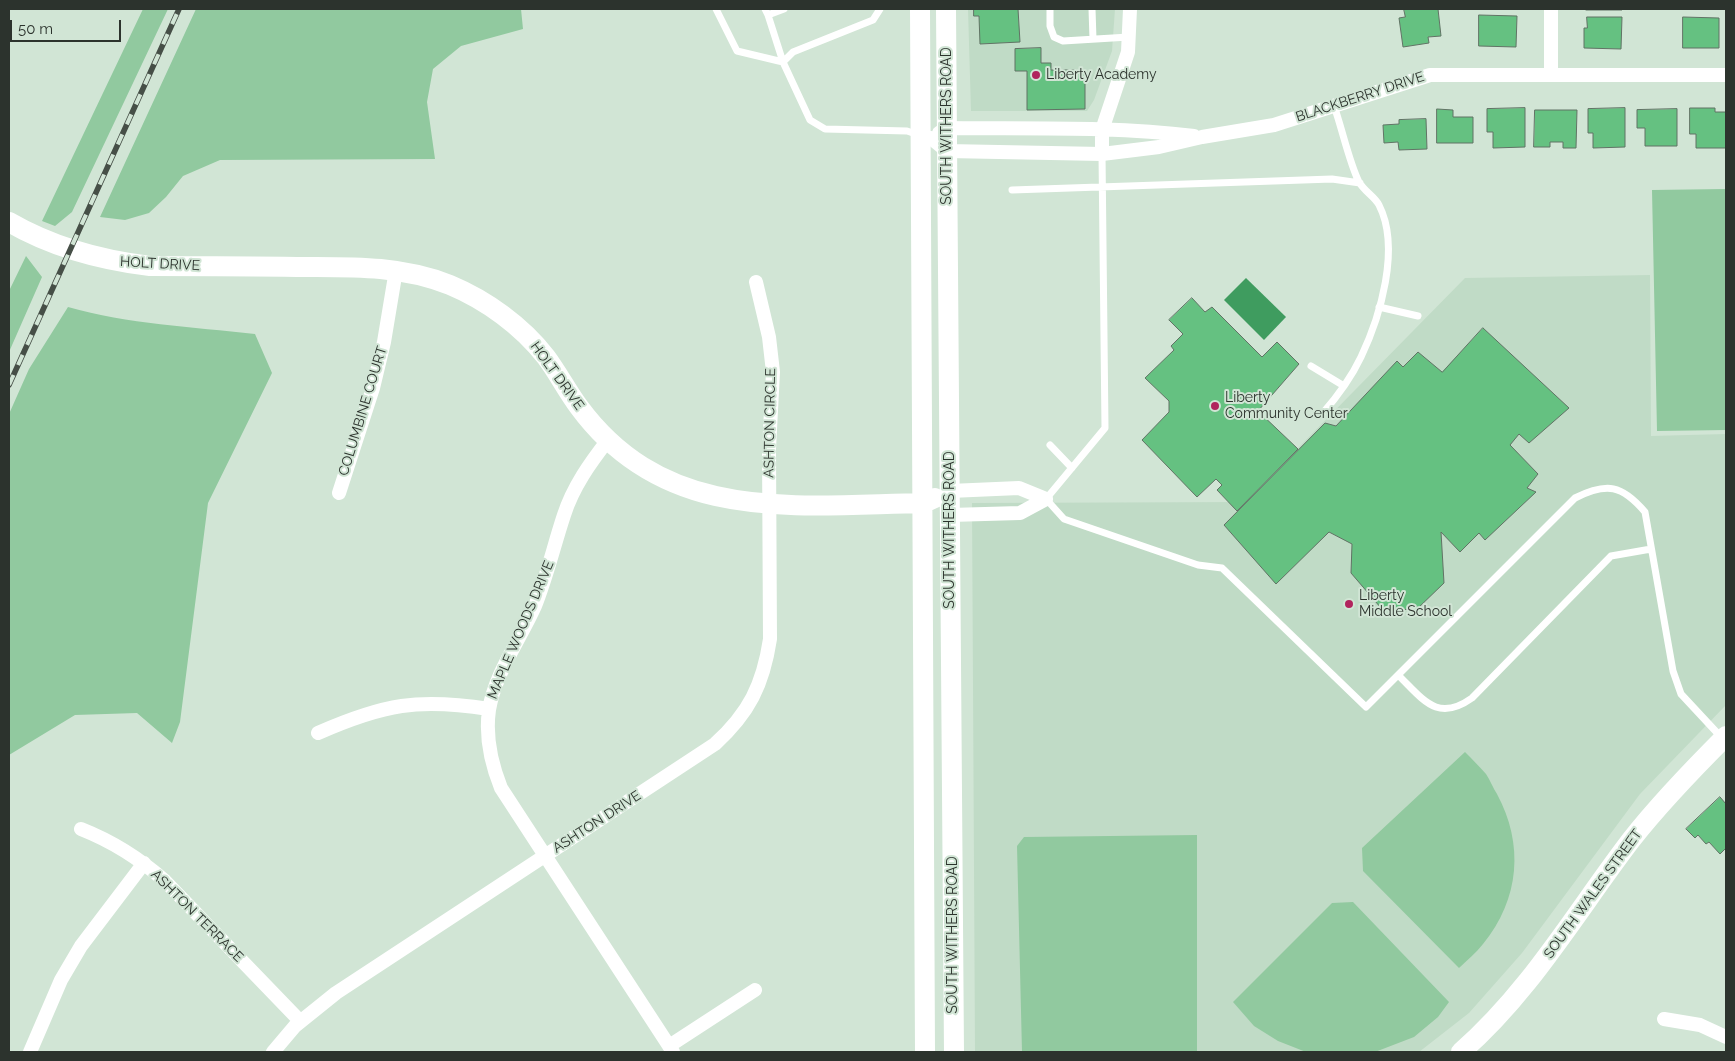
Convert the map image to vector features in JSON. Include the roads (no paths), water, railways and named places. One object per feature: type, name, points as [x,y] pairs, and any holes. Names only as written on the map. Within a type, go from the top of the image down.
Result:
[{"type":"main road","name":"SOUTH WITHERS ROAD","points":[[920,9],[933,134],[947,151],[954,1052]]},
{"type":"main road","name":"SOUTH WITHERS ROAD","points":[[925,1052],[924,503],[933,134],[946,9]]},
{"type":"main road","name":"HOLT DRIVE","points":[[9,222],[70,249],[127,263],[150,266],[374,268],[396,270],[451,285],[477,298],[523,332],[544,355],[579,407],[608,440],[648,470],[682,487],[734,502],[769,504],[924,503],[950,491]]},
{"type":"main road","name":"HOLT DRIVE","points":[[924,503],[950,515]]},
{"type":"main road","name":"SOUTH WALES STREET","points":[[1461,1052],[1485,1031],[1526,984],[1650,817],[1725,740]]},
{"type":"street","points":[[1102,154],[1102,130],[1128,52],[1130,9]]},
{"type":"street","points":[[1551,9],[1551,75]]},
{"type":"street","name":"BLACKBERRY DRIVE","points":[[947,151],[1102,154],[1159,147],[1202,137],[1274,125],[1430,75],[1726,75]]},
{"type":"street","name":"BLACKBERRY DRIVE","points":[[933,134],[1102,130],[1157,131],[1202,137]]},
{"type":"street","name":"COLUMBINE COURT","points":[[339,493],[373,388],[384,342],[396,270]]},
{"type":"street","name":"ASHTON CIRCLE","points":[[756,282],[769,337],[773,372],[769,504]]},
{"type":"street","name":"MAPLE WOODS DRIVE","points":[[608,440],[577,484],[564,514],[540,592],[524,630],[502,672],[489,709],[488,745],[493,768],[502,788],[671,1049]]},
{"type":"street","name":"HOLT DRIVE","points":[[950,491],[1018,488],[1046,499]]},
{"type":"street","name":"HOLT DRIVE","points":[[950,515],[1020,512],[1046,499]]},
{"type":"street","name":"ASHTON DRIVE","points":[[273,1052],[300,1021],[336,993],[715,744],[733,728],[748,708],[759,688],[770,640],[769,504]]},
{"type":"street","points":[[318,733],[351,718],[386,708],[416,703],[458,704],[489,709]]},
{"type":"street","name":"ASHTON TERRACE","points":[[81,829],[104,839],[144,863],[165,882],[300,1021]]},
{"type":"street","points":[[30,1052],[61,980],[81,946],[144,863]]},
{"type":"street","points":[[671,1049],[755,990]]},
{"type":"street","points":[[1664,1019],[1700,1025],[1726,1037]]},
{"type":"lane","points":[[716,9],[737,51],[783,62]]},
{"type":"lane","points":[[784,9],[766,12],[783,62],[810,120],[824,129],[907,131],[933,134]]},
{"type":"lane","points":[[783,62],[793,52],[873,20],[880,9]]},
{"type":"lane","points":[[1050,9],[1050,26],[1054,37],[1063,41],[1130,36]]},
{"type":"lane","points":[[1092,9],[1093,39]]},
{"type":"lane","points":[[1322,414],[1344,386],[1361,357],[1386,281],[1388,256],[1386,229],[1379,205],[1360,183],[1334,106]]},
{"type":"lane","points":[[1102,154],[1105,428],[1046,499],[1064,519],[1198,566],[1222,568],[1366,707],[1575,498],[1591,490],[1612,488],[1630,495],[1645,512],[1673,671],[1681,694],[1725,740]]},
{"type":"lane","points":[[1012,190],[1332,179],[1360,183]]},
{"type":"lane","points":[[1379,307],[1418,316]]},
{"type":"lane","points":[[1311,366],[1344,386]]},
{"type":"lane","points":[[1050,445],[1072,468]]},
{"type":"lane","points":[[1398,675],[1427,703],[1442,710],[1458,708],[1472,698],[1611,556],[1652,550]]},
{"type":"railway","points":[[9,385],[179,9]]},
{"type":"place","name":"Liberty Academy","points":[[1036,75]]},
{"type":"place","name":"Liberty Community Center","points":[[1215,406]]},
{"type":"place","name":"Liberty Middle School","points":[[1349,604]]}]
